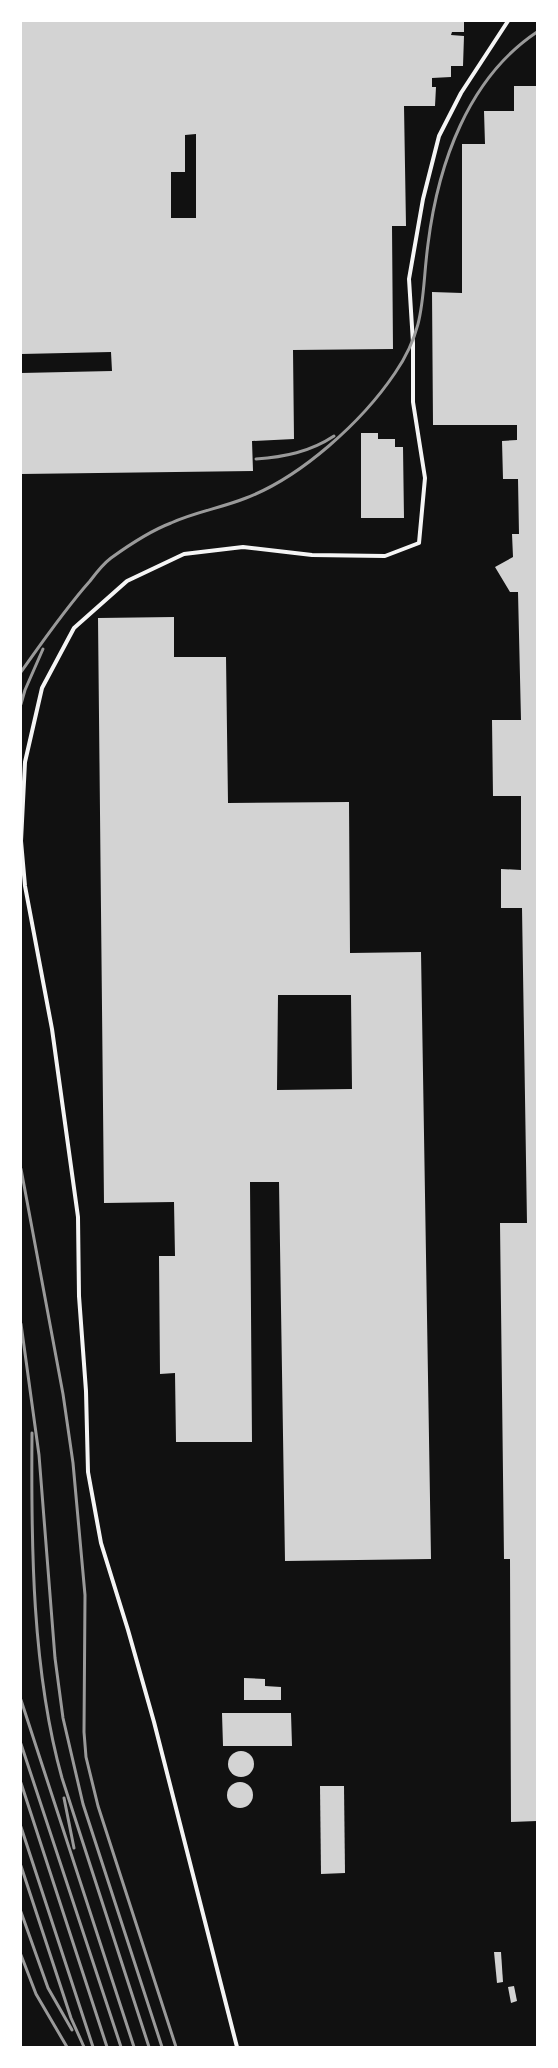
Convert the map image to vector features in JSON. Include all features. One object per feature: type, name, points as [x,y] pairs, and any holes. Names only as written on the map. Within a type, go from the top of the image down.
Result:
[{"type":"street","points":[[237,2047],[154,1722],[101,1543],[88,1472],[86,1391],[79,1296],[78,1217],[52,1029],[25,886],[21,841],[25,762],[42,688],[74,628],[127,581],[184,554],[243,547],[312,555],[385,556],[419,543],[425,478],[413,402],[413,343],[409,279],[423,199],[439,136],[461,93],[508,21]]},
{"type":"building","points":[[21,21],[464,21],[464,32],[452,32],[451,35],[464,36],[463,66],[451,66],[451,77],[432,78],[432,87],[436,87],[435,106],[404,106],[406,226],[392,226],[393,349],[293,350],[294,439],[252,441],[253,471],[21,474],[21,373],[112,371],[111,352],[21,354]],"holes":[[[196,134],[196,218],[171,218],[171,172],[185,172],[185,135]]]},
{"type":"building","points":[[514,86],[537,86],[537,1821],[511,1822],[510,1559],[504,1559],[500,1223],[527,1223],[522,908],[501,908],[501,869],[521,870],[521,796],[493,796],[492,720],[521,720],[518,592],[510,592],[495,567],[513,557],[512,534],[519,534],[518,479],[503,479],[502,441],[517,440],[517,425],[433,425],[432,292],[462,293],[462,144],[485,144],[484,111],[514,111]]},
{"type":"building","points":[[361,433],[378,433],[378,439],[395,439],[395,447],[403,447],[404,518],[361,518]]},
{"type":"building","points":[[174,617],[174,657],[226,657],[228,803],[349,802],[350,953],[421,952],[431,1559],[285,1561],[279,1182],[250,1182],[252,1442],[176,1442],[175,1373],[160,1374],[159,1256],[175,1256],[174,1202],[104,1203],[98,618]],"holes":[[[278,995],[351,995],[352,1089],[277,1090]]]},
{"type":"building","points":[[244,1678],[265,1679],[265,1686],[281,1687],[281,1700],[244,1700]]},
{"type":"building","points":[[222,1713],[291,1713],[292,1746],[223,1746]]},
{"type":"building","points":[[241,1751],[250,1755],[254,1764],[250,1773],[241,1777],[232,1773],[228,1764],[232,1755]]},
{"type":"building","points":[[240,1782],[249,1786],[253,1795],[249,1804],[240,1808],[231,1804],[227,1795],[231,1786]]},
{"type":"building","points":[[320,1786],[344,1786],[345,1873],[321,1874]]},
{"type":"building","points":[[494,1952],[501,1952],[503,1982],[497,1983]]},
{"type":"building","points":[[514,1986],[517,2001],[511,2003],[508,1987]]},
{"type":"railway","points":[[21,672],[54,625],[105,563],[111,558],[163,526],[189,516],[227,505],[267,489],[309,462],[329,446],[348,429],[381,392],[405,356],[418,325],[433,214],[449,154],[460,125],[475,98],[492,73],[513,51],[537,32]]},
{"type":"railway","points":[[256,459],[296,453],[325,442],[334,436]]},
{"type":"railway","points":[[21,704],[25,690],[43,649]]},
{"type":"railway","points":[[21,1169],[63,1394],[73,1463],[85,1595],[84,1732],[86,1757],[98,1806],[176,2047]]},
{"type":"railway","points":[[21,1324],[39,1455],[55,1658],[63,1718],[83,1804],[162,2047]]},
{"type":"railway","points":[[32,1433],[32,1519],[35,1607],[39,1651],[52,1737],[62,1778],[149,2047]]},
{"type":"railway","points":[[21,1700],[134,2047]]},
{"type":"railway","points":[[21,1744],[121,2047]]},
{"type":"railway","points":[[21,1783],[107,2047]]},
{"type":"railway","points":[[64,1798],[74,1848]]},
{"type":"railway","points":[[21,1827],[93,2047]]},
{"type":"railway","points":[[21,1866],[71,2018],[84,2047]]},
{"type":"railway","points":[[21,1912],[48,1988],[72,2030]]},
{"type":"railway","points":[[21,1955],[36,1994],[67,2047]]}]
